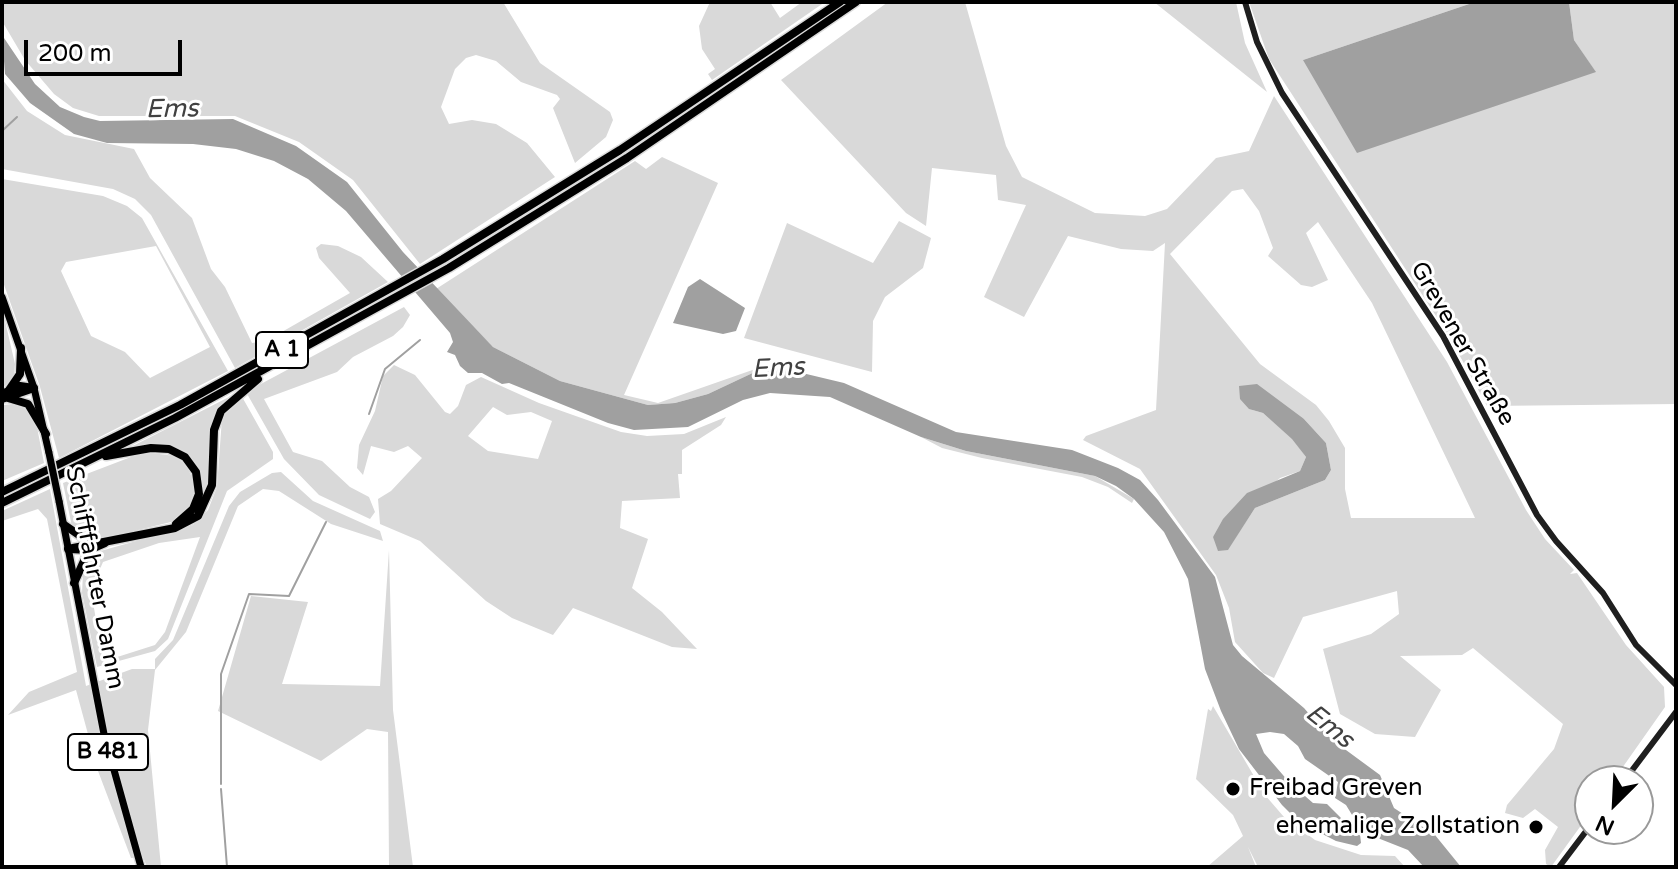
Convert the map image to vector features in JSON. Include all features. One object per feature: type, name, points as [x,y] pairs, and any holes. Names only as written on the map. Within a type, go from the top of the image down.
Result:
[{"type":"highway","name":"A 1","points":[[2,492],[180,405],[443,259],[620,150],[840,2]]},
{"type":"highway","name":"A 1","points":[[2,503],[281,362],[449,268],[627,158],[856,2]]},
{"type":"highway","points":[[5,395],[20,374],[21,348]]},
{"type":"highway","points":[[68,549],[165,530],[190,521],[207,503],[212,485],[214,430],[226,403],[281,362]]},
{"type":"highway","points":[[5,395],[34,388]]},
{"type":"highway","points":[[5,395],[28,404],[46,434]]},
{"type":"highway","points":[[94,459],[151,448],[169,449],[185,457],[198,479],[197,502],[187,516],[165,530]]},
{"type":"highway","points":[[2,486],[40,474]]},
{"type":"highway","points":[[63,524],[89,546]]},
{"type":"highway","points":[[74,583],[89,546]]},
{"type":"main road","name":"Schifffahrter Damm","points":[[2,297],[34,388],[46,434],[104,734],[141,867]]},
{"type":"street","name":"Grevener Straße","points":[[1245,2],[1257,42],[1286,101],[1443,336],[1543,524],[1603,593],[1636,645],[1667,677],[1676,682]]},
{"type":"street","points":[[1636,765],[1676,712]]},
{"type":"street","points":[[1559,867],[1576,845]]},
{"type":"shaded area","points":[[2,2],[503,2],[540,63],[610,112],[613,120],[606,137],[575,163],[553,108],[560,99],[557,95],[521,82],[496,61],[476,55],[466,58],[455,69],[441,107],[449,124],[472,120],[496,124],[527,143],[555,177],[420,264],[353,180],[299,142],[235,116],[99,116],[73,108],[54,94],[25,60],[2,21]]},
{"type":"shaded area","points":[[710,2],[770,2],[780,18],[802,2],[825,2],[712,80],[708,74],[715,69],[702,49],[699,26]]},
{"type":"shaded area","points":[[888,2],[965,2],[1006,146],[1022,177],[1095,213],[1145,216],[1167,209],[1216,158],[1249,151],[1274,96],[1447,362],[1526,510],[1545,539],[1574,570],[1570,574],[1577,573],[1626,645],[1664,687],[1665,707],[1624,765],[1574,765],[1574,835],[1551,867],[1546,864],[1545,850],[1558,827],[1535,809],[1523,818],[1505,813],[1507,805],[1554,749],[1563,724],[1473,648],[1462,655],[1400,656],[1441,690],[1415,737],[1375,734],[1340,714],[1323,649],[1371,634],[1399,614],[1397,591],[1303,617],[1274,678],[1263,673],[1235,642],[1229,608],[1216,575],[1140,469],[1083,440],[1086,436],[1156,410],[1165,243],[1153,251],[1121,249],[1068,236],[1024,317],[984,297],[1026,205],[998,200],[996,175],[932,168],[926,226],[906,213],[781,80]],"holes":[[[1243,189],[1259,211],[1273,248],[1268,256],[1301,285],[1312,287],[1328,280],[1306,233],[1318,222],[1372,303],[1475,518],[1351,518],[1345,489],[1345,448],[1329,421],[1316,405],[1260,364],[1170,254],[1232,191]],[[1249,409],[1304,419],[1326,443],[1331,470],[1325,480],[1255,508],[1228,549],[1213,537],[1280,478],[1300,471],[1306,457],[1293,439],[1263,413]]]},
{"type":"shaded area","points":[[1154,2],[1236,2],[1245,43],[1267,92]]},
{"type":"shaded area","points":[[1249,2],[1475,2],[1303,60],[1595,71],[1574,40],[1569,2],[1676,2],[1676,404],[1487,406],[1449,336],[1269,59]]},
{"type":"shaded area","points":[[1475,2],[1569,2],[1574,40],[1596,72],[1357,153],[1303,60]]},
{"type":"shaded area","points":[[2,35],[35,84],[60,107],[84,117],[100,121],[233,119],[296,146],[347,182],[403,252],[493,347],[560,381],[648,405],[675,403],[708,394],[759,370],[798,372],[844,383],[956,432],[1072,450],[1118,468],[1140,480],[1158,500],[1215,577],[1233,645],[1242,656],[1304,708],[1331,739],[1380,775],[1394,808],[1435,835],[1461,867],[1424,867],[1408,850],[1365,833],[1360,834],[1361,843],[1357,846],[1336,841],[1299,822],[1282,805],[1239,749],[1221,711],[1205,669],[1188,579],[1164,532],[1134,499],[1116,486],[1095,476],[966,451],[921,437],[830,397],[770,393],[743,400],[688,427],[634,430],[608,423],[509,383],[502,384],[482,373],[468,373],[455,355],[447,352],[453,342],[450,333],[346,211],[308,179],[274,161],[236,149],[193,144],[107,143],[74,134],[30,103],[5,74]],"holes":[[[1256,734],[1284,734],[1298,746],[1305,759],[1338,782],[1335,798],[1346,805],[1360,828],[1356,830],[1347,824],[1327,804],[1313,803],[1289,782],[1264,753]]]},
{"type":"shaded area","points":[[2,79],[27,111],[65,135],[134,149],[150,178],[192,218],[211,269],[225,287],[252,343],[266,341],[350,293],[319,258],[316,248],[321,244],[338,246],[361,257],[388,282],[235,368],[151,215],[135,199],[113,189],[2,169]]},
{"type":"shaded area","points":[[662,157],[718,183],[624,395],[658,403],[761,367],[801,370],[802,375],[759,370],[708,394],[675,403],[648,405],[560,381],[493,347],[436,289],[635,161],[646,169]]},
{"type":"shaded area","points":[[2,179],[103,196],[127,206],[142,218],[228,371],[59,458],[40,387],[2,279]],"holes":[[[156,246],[210,347],[150,378],[125,352],[91,336],[61,271],[66,262]]]},
{"type":"shaded area","points":[[899,221],[931,238],[923,268],[885,297],[873,321],[872,372],[744,338],[787,223],[873,263]]},
{"type":"shaded area","points":[[700,279],[745,308],[736,331],[723,334],[673,323],[688,287]]},
{"type":"shaded area","points":[[404,307],[410,315],[393,336],[353,357],[337,372],[264,399],[293,452],[322,461],[350,487],[369,497],[375,512],[370,519],[319,495],[284,459],[246,392]]},
{"type":"shaded area","points":[[2,308],[15,364],[14,376],[2,389]]},
{"type":"shaded area","points":[[394,365],[415,375],[450,414],[458,406],[466,385],[481,377],[539,403],[621,432],[647,436],[684,434],[726,417],[721,425],[682,450],[682,474],[678,474],[680,498],[622,501],[620,528],[648,539],[632,588],[662,612],[697,649],[672,647],[573,608],[553,635],[512,618],[486,601],[420,541],[380,524],[378,499],[391,491],[422,458],[408,446],[394,452],[371,446],[363,475],[357,468],[359,445],[375,411],[383,376]],"holes":[[[493,407],[507,415],[531,412],[552,421],[538,459],[488,451],[468,436]]]},
{"type":"shaded area","points":[[1257,384],[1304,419],[1326,443],[1331,470],[1325,480],[1255,508],[1228,550],[1218,551],[1213,537],[1223,519],[1247,493],[1300,471],[1306,457],[1292,439],[1263,413],[1249,409],[1240,399],[1239,386]]},
{"type":"shaded area","points":[[241,395],[273,452],[273,459],[227,491],[168,639],[155,651],[97,667],[82,593],[83,573],[90,554],[193,525],[208,510],[217,487],[222,418]],"holes":[[[200,537],[165,632],[155,645],[111,659],[102,656],[91,590],[103,562],[159,543]]]},
{"type":"shaded area","points":[[229,397],[218,412],[211,481],[203,507],[186,521],[201,485],[179,450],[119,453]]},
{"type":"shaded area","points":[[14,404],[28,410],[36,422],[44,463],[2,481],[2,405]]},
{"type":"shaded area","points":[[921,437],[966,451],[1095,476],[1134,499],[1132,503],[1108,487],[1082,477],[982,458],[942,448]]},
{"type":"shaded area","points":[[144,452],[175,456],[187,466],[196,487],[188,509],[171,522],[105,538],[86,536],[72,527],[63,483]]},
{"type":"shaded area","points":[[281,472],[313,501],[380,531],[383,541],[331,524],[279,491],[263,489],[238,506],[186,632],[155,670],[148,730],[161,867],[147,867],[143,857],[131,858],[98,771],[76,690],[8,715],[29,692],[77,672],[47,519],[38,509],[2,521],[2,511],[50,489],[86,686],[132,669],[155,669],[155,659],[173,640],[229,506],[240,492],[272,473]]},
{"type":"shaded area","points":[[389,550],[393,710],[413,867],[389,867],[388,732],[367,729],[321,761],[218,711],[251,596],[308,602],[282,684],[380,686]]},
{"type":"shaded area","name":"Freibad Greven","points":[[1213,706],[1265,795],[1284,817],[1315,840],[1361,855],[1395,856],[1405,867],[1258,867],[1248,847],[1256,867],[1207,867],[1243,836],[1233,815],[1196,779],[1208,709],[1211,711]]},
{"type":"waterway","points":[[2,131],[17,117]]},
{"type":"waterway","points":[[369,414],[385,369],[420,340]]},
{"type":"waterway","points":[[221,784],[221,674],[249,594],[289,596],[326,522]]},
{"type":"waterway","points":[[221,789],[227,867]]},
{"type":"place","name":"Freibad Greven","points":[[1233,789]]},
{"type":"place","name":"ehemalige Zollstation","points":[[1536,827]]},
{"type":"water label","name":"Ems","points":[[172,110]]},
{"type":"water label","name":"Ems","points":[[778,369]]},
{"type":"water label","name":"Ems","points":[[1329,727]]}]
